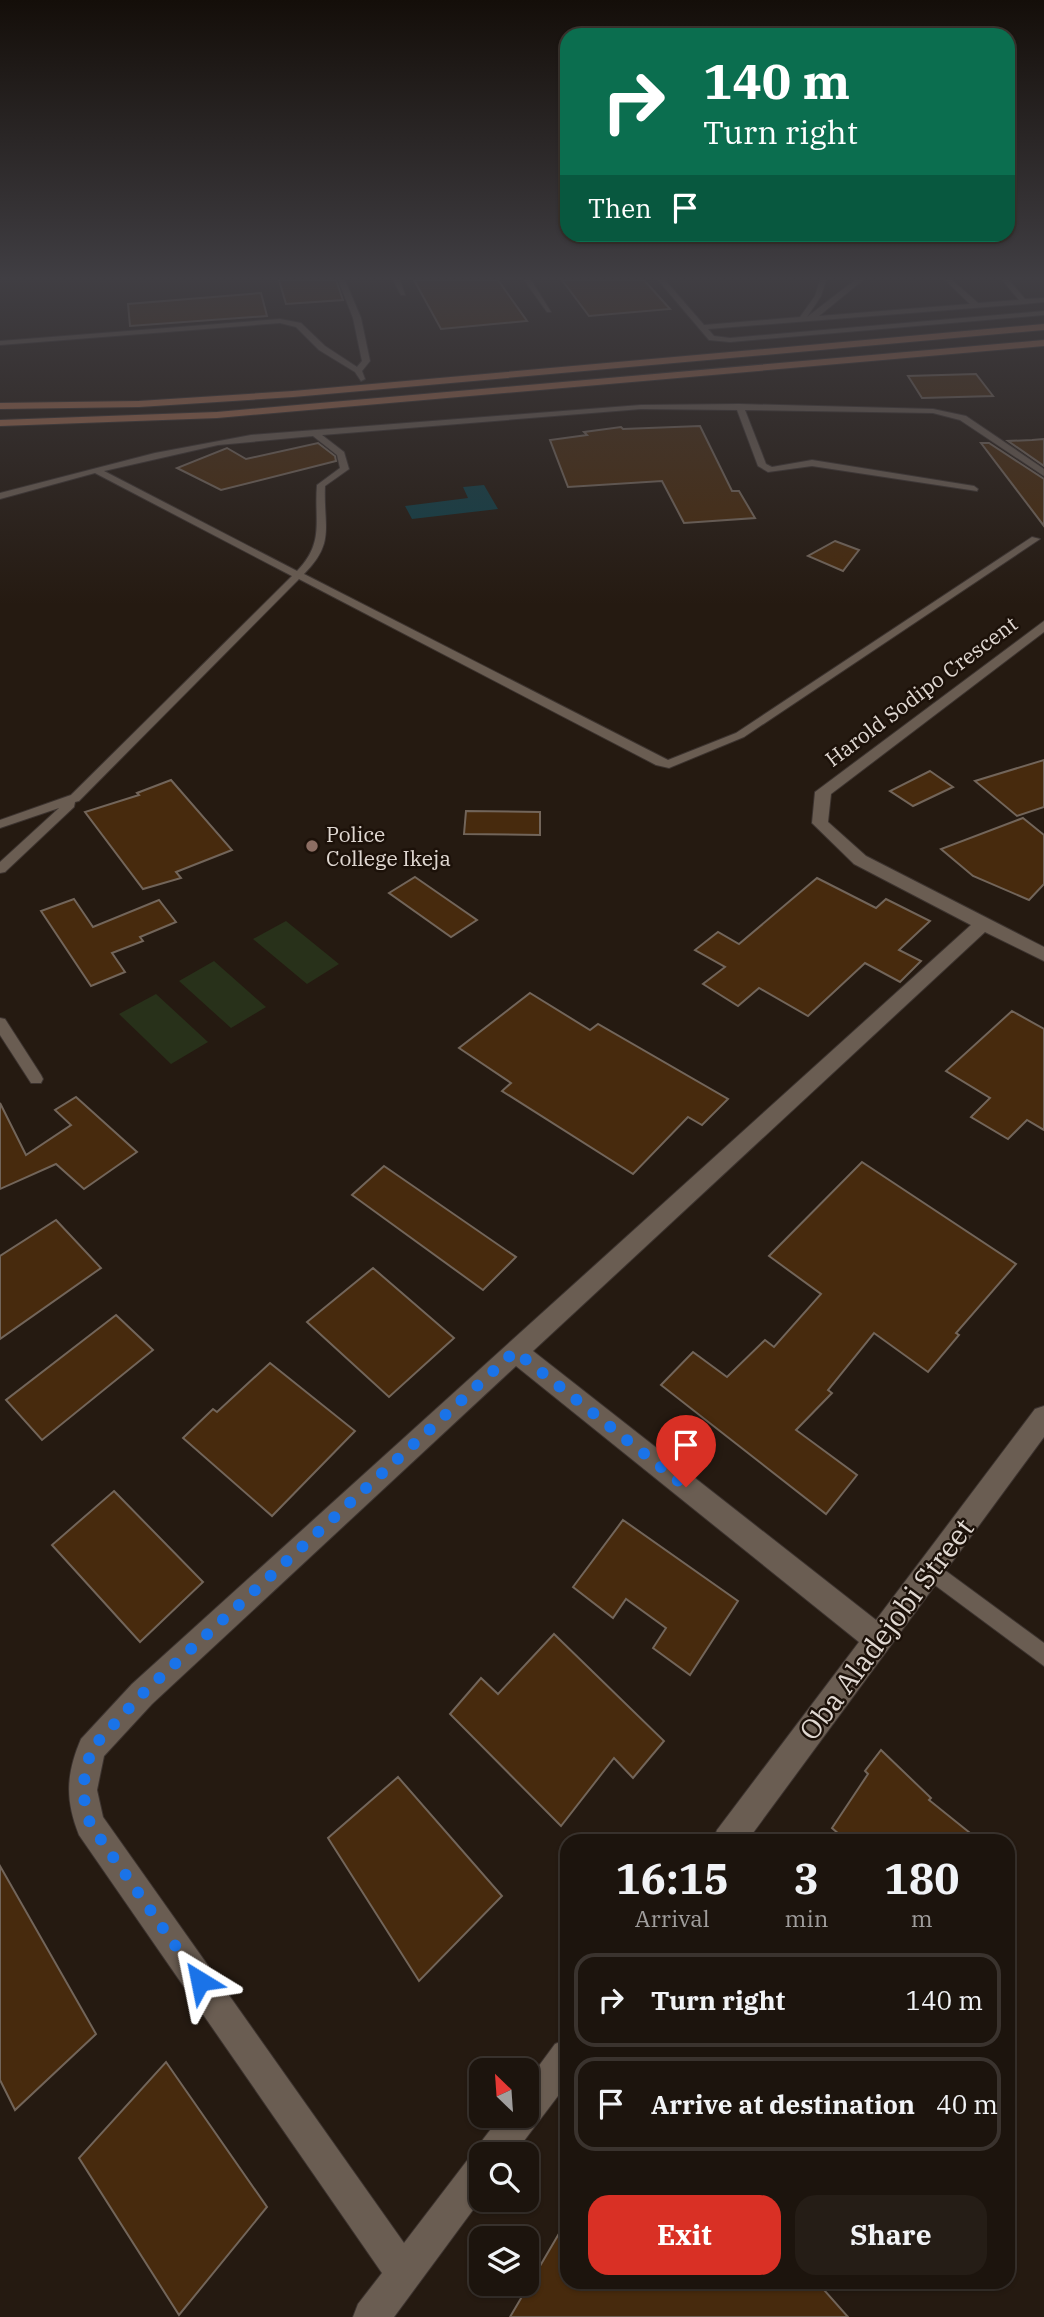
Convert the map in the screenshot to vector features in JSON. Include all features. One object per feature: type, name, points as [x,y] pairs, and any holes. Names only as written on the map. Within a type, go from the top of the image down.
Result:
[{"type":"main road","points":[[0,406],[139,404],[361,388]]},
{"type":"main road","points":[[0,423],[218,415],[528,388]]},
{"type":"street","name":"Harold Sodipo Crescent","points":[[1044,625],[824,792],[820,824],[860,860],[1044,955]]},
{"type":"street","points":[[404,2274],[90,1824],[82,1790],[91,1749],[142,1694],[983,924]]},
{"type":"street","points":[[515,1351],[879,1640]]},
{"type":"street","name":"Oba Aladejobi Street","points":[[733,1834],[1044,1417]]},
{"type":"street","points":[[539,2093],[560,2065]]},
{"type":"street","points":[[502,2142],[513,2128]]},
{"type":"street","points":[[371,2317],[469,2186]]},
{"type":"lane","points":[[0,496],[192,446],[315,433],[641,407],[899,409],[949,413],[976,425],[1044,473]]},
{"type":"lane","points":[[739,407],[762,466],[771,470],[812,463],[974,489]]},
{"type":"lane","points":[[0,869],[75,798],[299,574],[321,547],[324,535],[321,485],[345,469],[341,454],[315,433]]},
{"type":"lane","points":[[96,470],[660,763],[669,764],[740,735],[1035,539]]},
{"type":"lane","points":[[0,824],[75,798]]},
{"type":"lane","points":[[0,1023],[36,1079]]},
{"type":"lane","points":[[931,1570],[1044,1656]]},
{"type":"green space","points":[[286,921],[339,964],[307,984],[253,939]]},
{"type":"green space","points":[[214,961],[266,1007],[231,1028],[179,981]]},
{"type":"green space","points":[[156,994],[208,1042],[171,1064],[119,1014]]},
{"type":"water","points":[[484,485],[498,509],[412,519],[405,506],[468,498],[463,487]]},
{"type":"building","points":[[916,388],[987,388],[993,396],[922,398]]},
{"type":"building","points":[[700,426],[732,491],[739,491],[755,518],[684,523],[662,481],[568,487],[550,440],[621,427]]},
{"type":"building","points":[[1044,439],[1044,466],[1008,441],[1032,440]]},
{"type":"building","points":[[318,443],[335,456],[336,461],[221,490],[177,468],[227,448],[246,459]]},
{"type":"building","points":[[981,443],[989,443],[1044,479],[1044,526]]},
{"type":"building","points":[[835,541],[859,550],[843,571],[808,556]]},
{"type":"building","points":[[1044,760],[1044,807],[1017,816],[975,781]]},
{"type":"building","points":[[930,771],[953,787],[913,806],[890,791]]},
{"type":"building","points":[[171,780],[232,850],[176,872],[181,878],[143,889],[85,812],[139,795],[137,793]]},
{"type":"building","points":[[466,811],[540,812],[540,835],[464,834]]},
{"type":"building","points":[[1023,818],[1044,835],[1044,884],[1029,900],[973,876],[941,849]]},
{"type":"building","points":[[415,877],[477,920],[451,937],[389,893]]},
{"type":"building","points":[[817,878],[876,908],[886,899],[930,921],[899,950],[921,961],[900,982],[865,963],[808,1016],[759,988],[738,1006],[703,984],[725,967],[695,950],[718,932],[739,944]]},
{"type":"building","points":[[74,899],[93,927],[159,900],[176,922],[140,937],[143,941],[112,953],[125,972],[91,986],[41,911]]},
{"type":"building","points":[[530,993],[590,1030],[598,1024],[728,1099],[702,1125],[688,1117],[633,1174],[502,1091],[511,1083],[459,1048]]},
{"type":"building","points":[[1012,1011],[1044,1029],[1044,1130],[1027,1120],[1008,1139],[971,1117],[990,1098],[946,1071]]},
{"type":"building","points":[[76,1097],[137,1152],[84,1189],[56,1164],[0,1189],[0,1103],[26,1155],[71,1125],[55,1110]]},
{"type":"building","points":[[862,1162],[1016,1264],[956,1333],[959,1335],[928,1372],[874,1333],[828,1390],[832,1393],[796,1430],[857,1475],[826,1514],[661,1385],[693,1352],[727,1377],[765,1340],[774,1347],[821,1294],[769,1256]]},
{"type":"building","points":[[384,1166],[516,1257],[483,1290],[352,1195]]},
{"type":"building","points":[[56,1220],[101,1268],[0,1339],[0,1256]]},
{"type":"building","points":[[373,1268],[454,1338],[389,1397],[307,1322]]},
{"type":"building","points":[[116,1315],[153,1350],[42,1440],[6,1400]]},
{"type":"building","points":[[270,1363],[355,1431],[272,1516],[183,1438],[213,1409],[217,1412]]},
{"type":"building","points":[[114,1491],[203,1582],[140,1642],[52,1545]]},
{"type":"building","points":[[623,1520],[738,1601],[690,1675],[653,1648],[666,1628],[626,1599],[613,1618],[573,1587]]},
{"type":"building","points":[[554,1634],[664,1741],[633,1778],[614,1758],[561,1826],[450,1714],[481,1678],[498,1694]]},
{"type":"building","points":[[881,1750],[931,1798],[929,1800],[971,1834],[839,1834],[832,1828],[868,1774],[865,1771]]},
{"type":"building","points":[[398,1777],[502,1896],[419,1981],[328,1838]]},
{"type":"building","points":[[0,1866],[96,2034],[15,2110],[0,2080]]},
{"type":"building","points":[[166,2062],[267,2207],[179,2315],[79,2158]]},
{"type":"building","points":[[560,2232],[560,2289],[823,2289],[848,2317],[510,2317],[522,2296],[539,2296],[539,2268]]},
{"type":"place","name":"Police College Ikeja","points":[[312,846]]},
{"type":"route","points":[[200,1981],[90,1824],[82,1790],[91,1749],[142,1694],[515,1351],[686,1487]]}]
